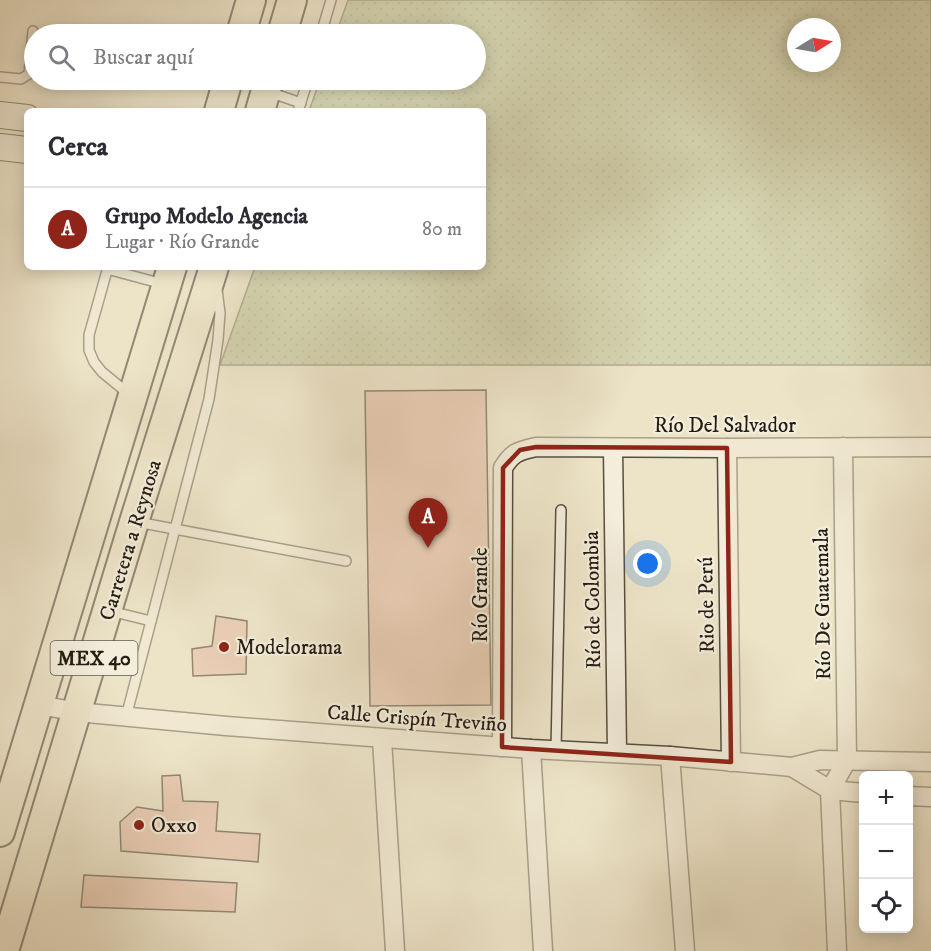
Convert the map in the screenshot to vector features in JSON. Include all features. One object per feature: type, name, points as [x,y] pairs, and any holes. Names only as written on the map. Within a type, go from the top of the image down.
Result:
[{"type":"main road","points":[[244,24],[251,0]]},
{"type":"main road","points":[[285,24],[292,0]]},
{"type":"main road","points":[[220,108],[225,90]]},
{"type":"main road","name":"Carretera a Reynosa","points":[[4,951],[134,522],[214,270]]},
{"type":"main road","name":"Carretera a Reynosa","points":[[0,832],[169,276]]},
{"type":"street","points":[[0,115],[24,118]]},
{"type":"street","points":[[0,147],[24,150]]},
{"type":"street","name":"Río Del Salvador","points":[[520,450],[536,447],[931,447]]},
{"type":"street","name":"Río de Colombia","points":[[613,447],[617,753]]},
{"type":"street","name":"Río De Guatemala","points":[[843,447],[847,760]]},
{"type":"street","name":"Rio de Perú","points":[[727,448],[731,762]]},
{"type":"street","name":"Río Grande","points":[[502,747],[503,468],[510,457],[520,450]]},
{"type":"street","name":"Calle Crispín Treviño","points":[[40,705],[77,712],[226,726],[531,749],[670,756],[792,767],[820,760],[931,762]]},
{"type":"street","points":[[382,738],[395,951]]},
{"type":"street","points":[[531,749],[543,951]]},
{"type":"street","points":[[670,756],[685,951]]},
{"type":"street","points":[[837,951],[830,790],[847,760]]},
{"type":"street","name":"Calle Crispín Treviño","points":[[792,767],[830,790],[859,793]]},
{"type":"street","points":[[913,796],[931,797]]},
{"type":"lane","points":[[324,24],[331,0]]},
{"type":"lane","points":[[0,77],[21,79],[24,77]]},
{"type":"lane","points":[[265,94],[299,107],[305,90]]},
{"type":"lane","points":[[106,270],[89,335],[89,350],[94,362],[102,372],[132,396]]},
{"type":"lane","points":[[122,270],[169,276]]},
{"type":"lane","points":[[126,717],[209,399],[220,313],[214,270]]},
{"type":"lane","points":[[556,750],[561,510]]},
{"type":"lane","points":[[134,522],[346,561]]},
{"type":"lane","points":[[108,610],[151,621]]},
{"type":"highlighted area","points":[[536,447],[727,448],[731,762],[502,747],[503,468],[520,450]]},
{"type":"green space","points":[[348,0],[931,0],[931,365],[220,365],[254,270],[486,270],[486,108],[310,108],[316,90],[486,90],[486,24],[340,24]]},
{"type":"building","points":[[486,390],[491,705],[370,706],[365,391]]},
{"type":"building","name":"Modelorama","points":[[216,616],[247,621],[246,674],[193,676],[192,649],[212,646]]},
{"type":"building","points":[[180,775],[183,801],[218,802],[216,831],[260,834],[258,862],[121,851],[120,822],[137,807],[163,811],[162,776]]},
{"type":"building","points":[[84,875],[237,883],[235,912],[81,907]]},
{"type":"place","name":"Grupo Modelo Agencia","points":[[428,548]]},
{"type":"place","name":"Modelorama","points":[[224,647]]},
{"type":"place","name":"Oxxo","points":[[139,825]]}]
